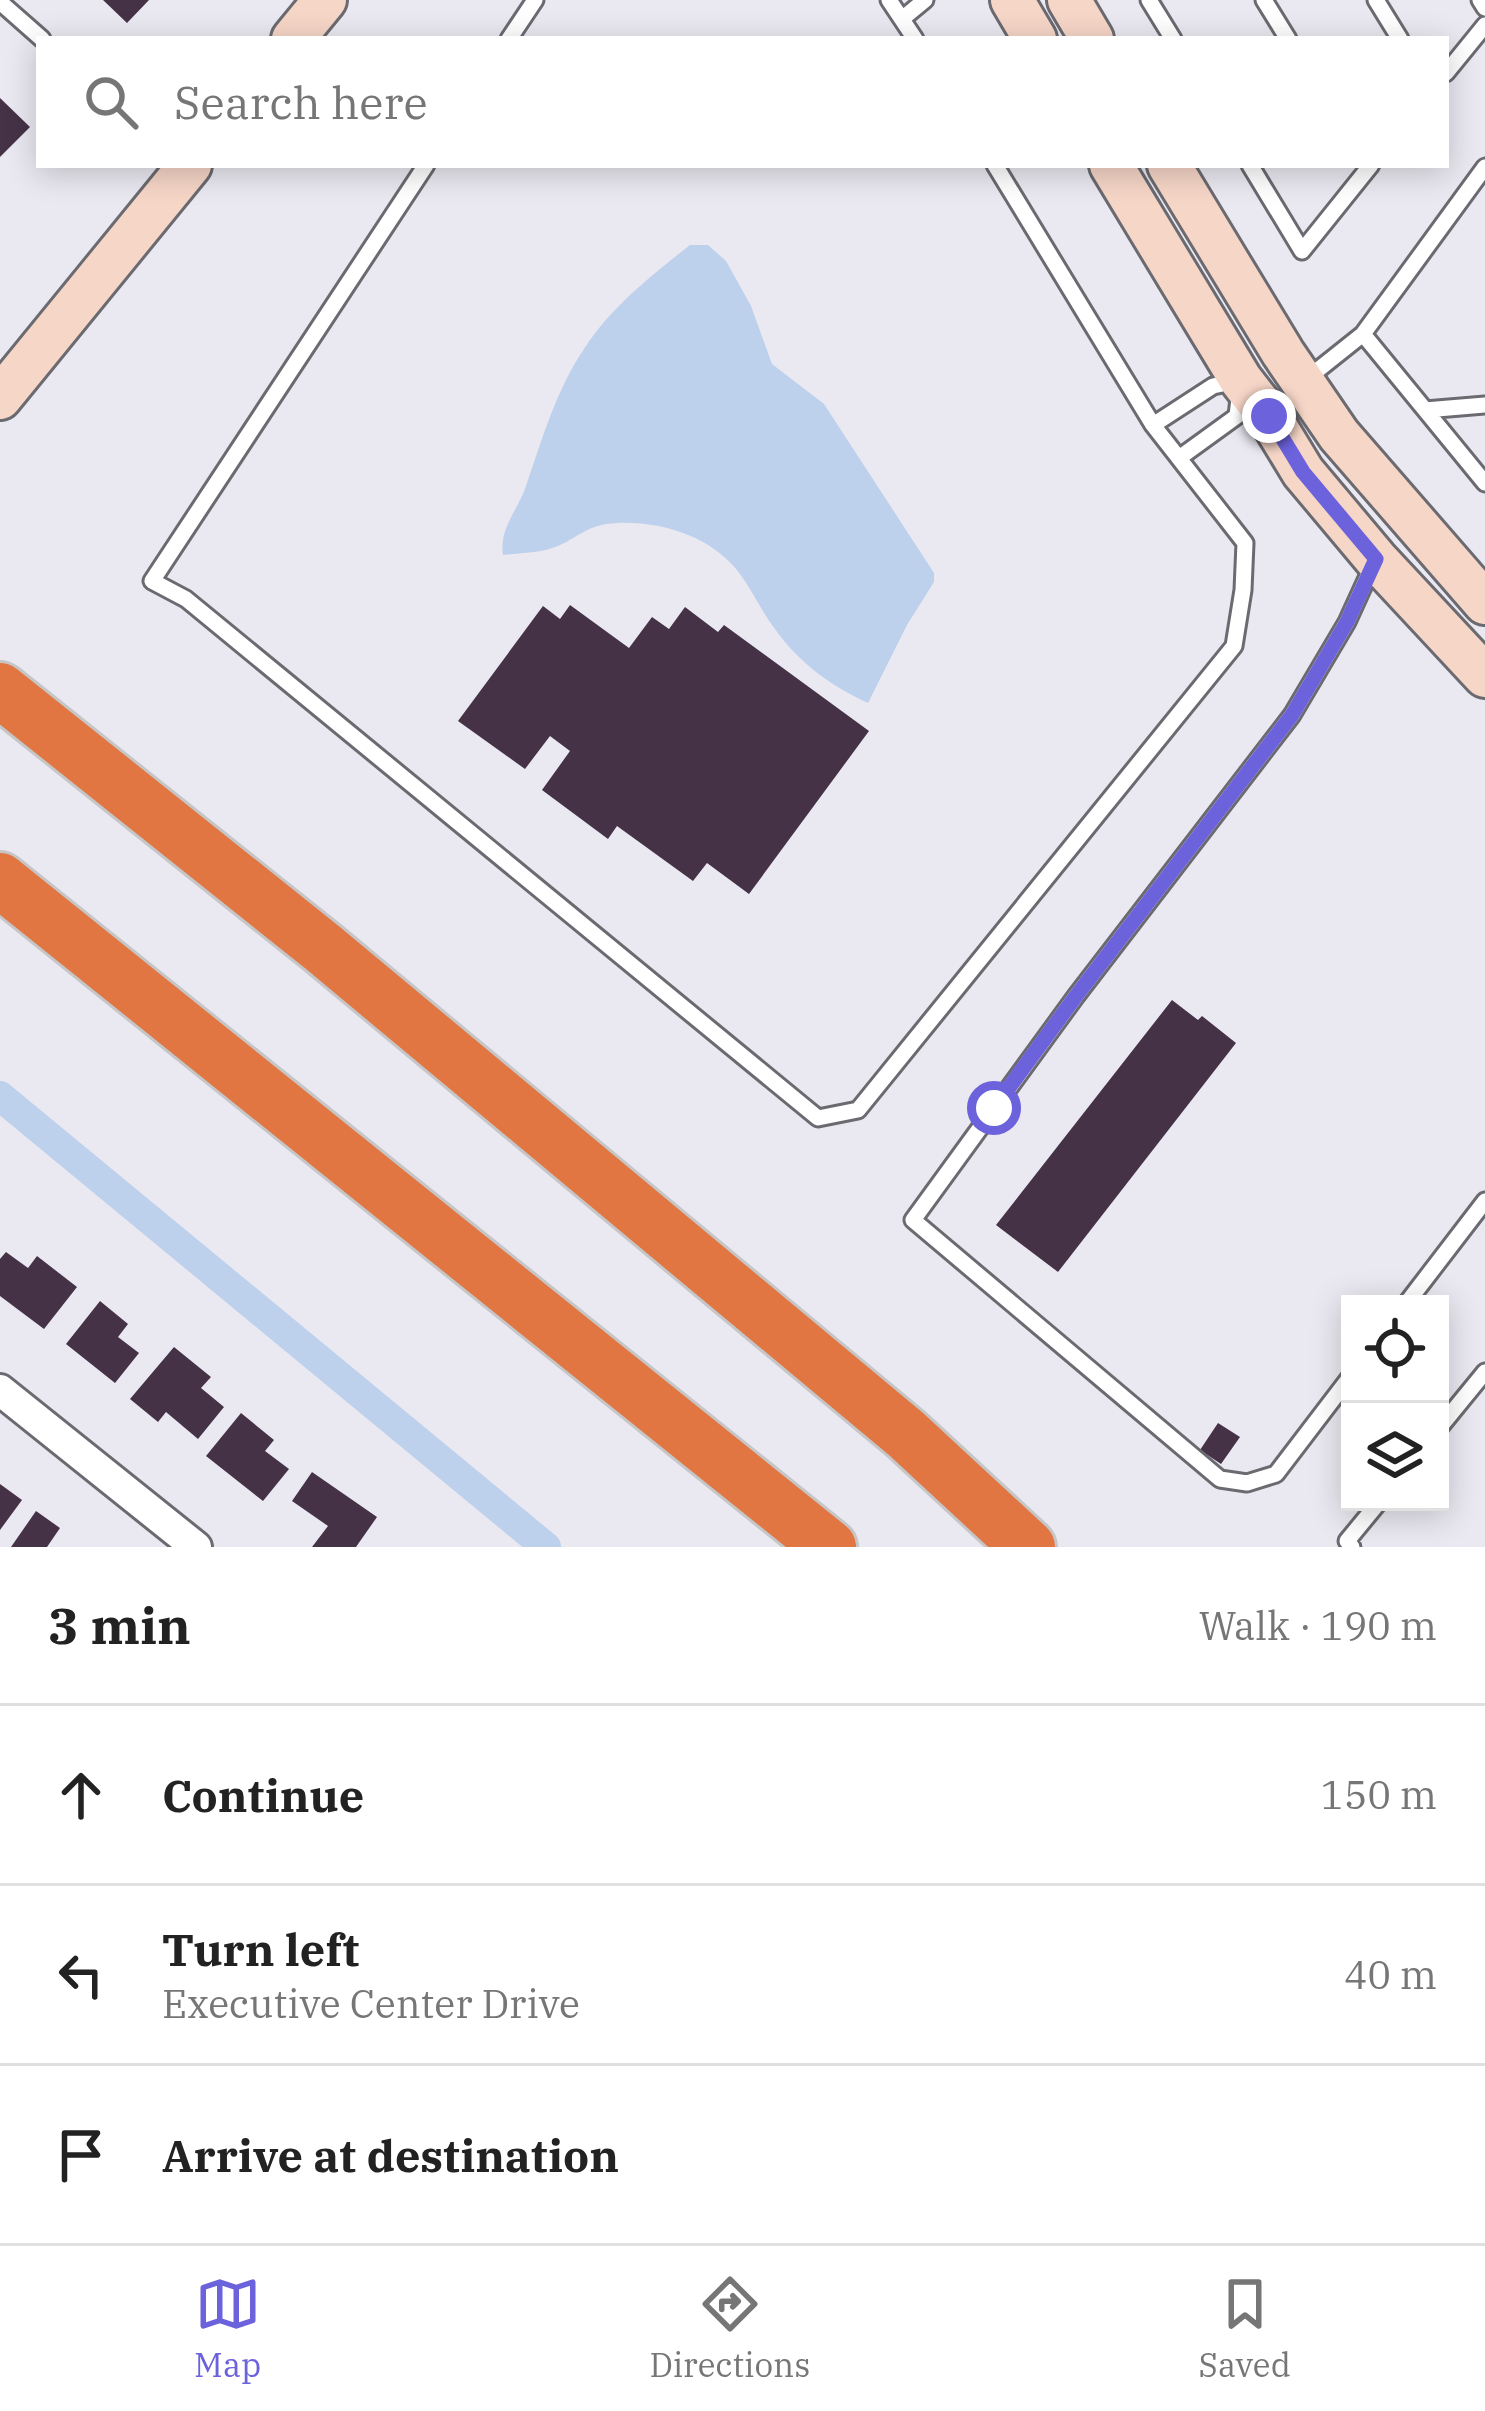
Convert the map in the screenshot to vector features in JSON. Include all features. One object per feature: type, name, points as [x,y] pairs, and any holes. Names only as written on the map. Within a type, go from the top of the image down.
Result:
[{"type":"highway","points":[[0,690],[323,948],[742,1297],[906,1434],[1028,1547]]},
{"type":"highway","points":[[0,880],[829,1547]]},
{"type":"street","points":[[295,36],[325,0]]},
{"type":"street","points":[[1012,0],[1033,36]]},
{"type":"street","points":[[1069,0],[1091,36]]},
{"type":"street","points":[[0,398],[188,168]]},
{"type":"street","points":[[1114,168],[1241,380],[1303,472],[1376,559],[1479,658]]},
{"type":"street","points":[[1171,168],[1292,368],[1368,470],[1485,603]]},
{"type":"street","points":[[1241,380],[1292,368]]},
{"type":"street","points":[[0,1390],[196,1547]]},
{"type":"lane","points":[[511,36],[535,0]]},
{"type":"lane","points":[[890,0],[913,36]]},
{"type":"lane","points":[[902,19],[925,0]]},
{"type":"lane","points":[[1149,0],[1171,36]]},
{"type":"lane","points":[[1264,0],[1286,36]]},
{"type":"lane","points":[[1376,0],[1398,36]]},
{"type":"lane","points":[[1480,0],[1485,8]]},
{"type":"lane","points":[[0,2],[39,36]]},
{"type":"lane","points":[[1449,69],[1485,25]]},
{"type":"lane","points":[[1292,368],[1363,334],[1485,167]]},
{"type":"lane","points":[[424,168],[152,581],[187,599],[818,1118],[858,1110],[1234,646],[1244,590],[1245,543],[1153,425],[997,168]]},
{"type":"lane","points":[[1252,168],[1302,250],[1367,168]]},
{"type":"lane","points":[[1363,334],[1485,483]]},
{"type":"lane","points":[[1153,425],[1213,386],[1241,380],[1237,416],[1179,458]]},
{"type":"lane","points":[[1425,410],[1485,405]]},
{"type":"lane","points":[[1341,1389],[1276,1474],[1247,1483],[1220,1479],[913,1220],[1076,996],[1292,715],[1347,622],[1376,559]]},
{"type":"lane","points":[[1413,1295],[1485,1201]]},
{"type":"lane","points":[[1449,1416],[1485,1372]]},
{"type":"lane","points":[[1352,1547],[1347,1540],[1371,1511]]},
{"type":"water","points":[[690,245],[708,245],[726,261],[751,306],[772,364],[824,404],[934,573],[934,582],[868,703],[805,663],[775,629],[729,561],[685,534],[651,525],[606,524],[549,549],[503,555],[506,528],[574,365],[619,306]]},
{"type":"building","points":[[103,0],[149,0],[127,23]]},
{"type":"building","points":[[0,98],[30,127],[0,157]]},
{"type":"building","points":[[570,605],[629,648],[652,617],[669,629],[685,607],[718,632],[724,625],[869,731],[749,894],[707,863],[693,881],[617,826],[608,839],[542,790],[570,751],[550,736],[525,769],[458,721],[543,606],[560,619]]},
{"type":"building","points":[[1172,1000],[1236,1043],[1058,1272],[996,1225]]},
{"type":"building","points":[[6,1252],[28,1268],[37,1256],[77,1287],[44,1329],[0,1296],[0,1259]]},
{"type":"building","points":[[100,1301],[128,1324],[118,1337],[139,1353],[115,1383],[66,1344]]},
{"type":"building","points":[[174,1347],[211,1377],[201,1388],[224,1407],[198,1439],[166,1412],[158,1422],[130,1399]]},
{"type":"building","points":[[241,1413],[274,1440],[265,1451],[289,1469],[263,1501],[206,1456]]},
{"type":"building","points":[[1218,1423],[1240,1437],[1221,1464],[1200,1450]]},
{"type":"building","points":[[312,1472],[377,1517],[356,1547],[312,1547],[328,1526],[292,1501]]},
{"type":"building","points":[[0,1484],[22,1500],[0,1530]]},
{"type":"building","points":[[36,1511],[60,1528],[47,1547],[11,1547]]},
{"type":"waterway","points":[[0,1096],[546,1547]]},
{"type":"route","points":[[994,1108],[1292,715],[1347,622],[1376,559],[1303,472],[1269,416]]}]
